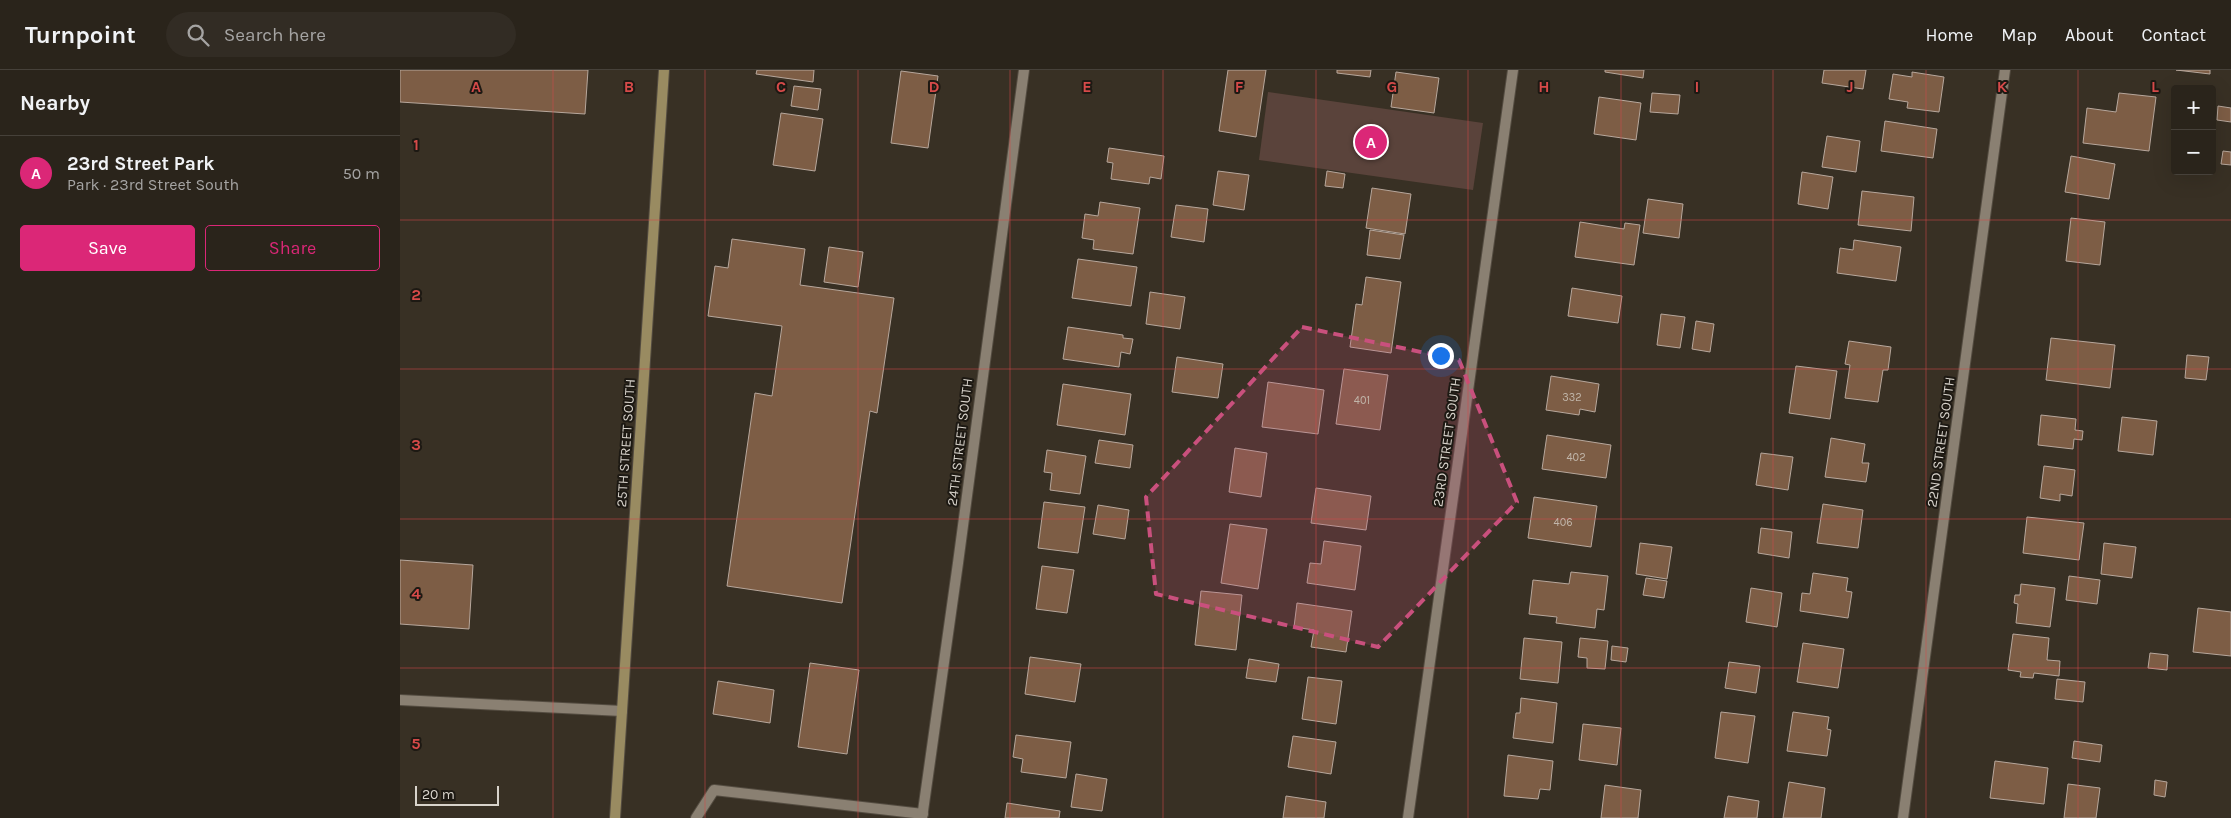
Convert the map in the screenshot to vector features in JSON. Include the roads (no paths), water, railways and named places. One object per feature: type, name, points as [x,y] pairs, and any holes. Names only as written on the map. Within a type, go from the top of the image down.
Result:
[{"type":"main road","name":"25TH STREET SOUTH","points":[[614,818],[664,70]]},
{"type":"street","name":"24TH STREET SOUTH","points":[[922,816],[960,553],[1024,70]]},
{"type":"street","name":"23RD STREET SOUTH","points":[[1408,818],[1513,70]]},
{"type":"street","name":"22ND STREET SOUTH","points":[[1903,818],[2005,70]]},
{"type":"street","points":[[400,700],[622,711]]},
{"type":"street","points":[[696,818],[714,790],[922,816]]},
{"type":"place","name":"23rd Street Park","points":[[1371,142]]}]
